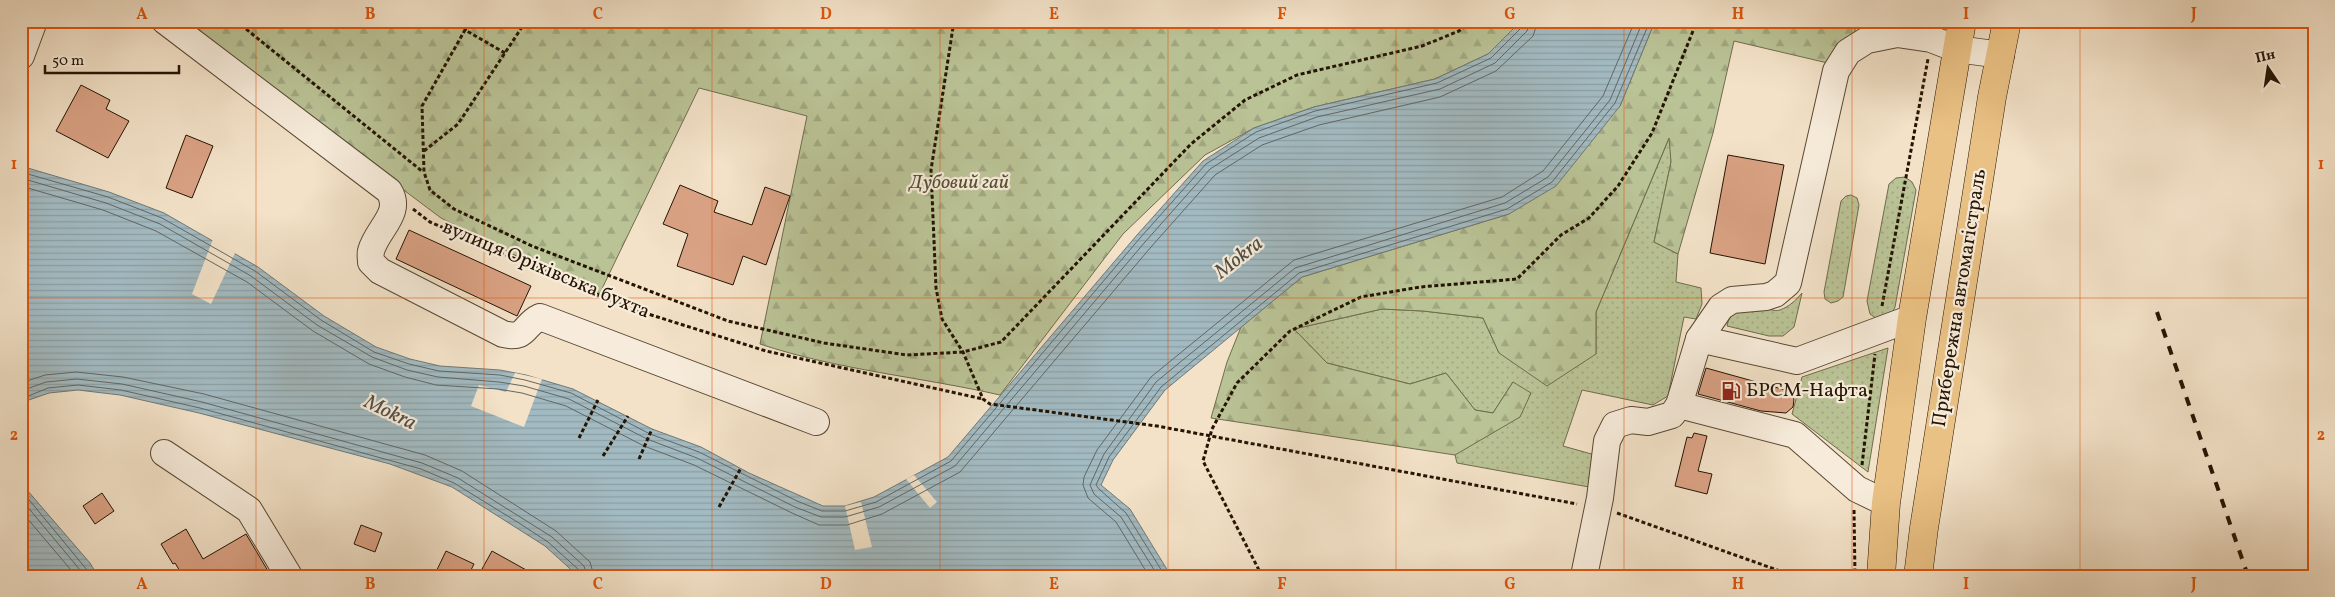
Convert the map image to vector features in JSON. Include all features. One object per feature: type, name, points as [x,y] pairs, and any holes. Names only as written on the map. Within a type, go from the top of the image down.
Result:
[{"type":"main road","points":[[1963,21],[1965,26],[1975,36],[1989,37],[2006,23]]},
{"type":"main road","points":[[1881,576],[1886,502],[1912,318],[1963,21]]},
{"type":"main road","name":"Прибережна автомагістраль","points":[[1918,576],[1992,97],[2006,23]]},
{"type":"main road","points":[[1950,91],[1957,81],[1968,76],[1975,76],[1981,77],[1989,85],[1992,97]]},
{"type":"street","points":[[21,56],[34,21]]},
{"type":"street","points":[[165,21],[389,191],[394,198],[394,212],[371,251],[371,262],[380,271],[503,334],[514,337],[525,332],[534,320],[540,317],[816,422]]},
{"type":"street","points":[[1584,576],[1598,508],[1607,441],[1614,425],[1631,420],[1648,422],[1672,415],[1679,404],[1699,339],[1721,307],[1732,300],[1766,297],[1775,294],[1788,283],[1836,71],[1848,52],[1867,40],[1897,34],[1931,39],[1957,49],[2001,56]]},
{"type":"street","points":[[1699,339],[1797,361],[1912,318]]},
{"type":"street","points":[[1679,404],[1794,435],[1858,489],[1886,502]]},
{"type":"street","points":[[164,453],[249,510],[289,576]]},
{"type":"path","points":[[236,21],[424,172]]},
{"type":"path","points":[[454,21],[464,30],[505,53]]},
{"type":"path","points":[[470,21],[422,106],[424,172],[430,190],[454,208],[532,246],[728,321],[824,343],[907,355],[963,352],[1001,342],[1191,144],[1245,100],[1297,75],[1422,46],[1459,31],[1473,21]]},
{"type":"path","points":[[424,152],[458,124],[526,21]]},
{"type":"path","points":[[954,21],[931,170],[936,288],[942,319],[963,352],[983,399],[990,404],[1157,426],[1598,508],[1771,568],[1788,576]]},
{"type":"path","points":[[1262,576],[1203,461],[1212,428],[1238,383],[1290,331],[1361,297],[1420,287],[1517,278],[1561,235],[1589,218],[1618,186],[1652,133],[1697,21]]},
{"type":"path","name":"вулиця Оріхівська бухта","points":[[389,191],[430,222],[629,308],[766,351],[983,399]]},
{"type":"path","points":[[579,438],[598,400]]},
{"type":"path","points":[[603,456],[628,416]]},
{"type":"path","points":[[639,459],[652,429]]},
{"type":"path","points":[[719,507],[741,468]]},
{"type":"green space","name":"Дубовий гай","points":[[183,21],[1521,21],[1488,54],[1435,79],[1314,107],[1254,128],[1205,155],[1123,234],[1000,395],[849,367],[760,344],[807,116],[699,88],[598,297],[441,218],[253,77]]},
{"type":"green space","points":[[1655,21],[1857,21],[1854,35],[1832,64],[1734,41],[1713,133],[1678,254],[1654,242],[1671,162],[1669,138],[1596,312],[1596,354],[1547,386],[1499,353],[1483,318],[1423,311],[1382,309],[1294,329],[1327,363],[1410,384],[1446,373],[1475,410],[1493,413],[1513,382],[1531,393],[1520,417],[1455,455],[1211,418],[1227,362],[1241,327],[1302,277],[1509,214],[1620,106]]},
{"type":"green space","points":[[1670,136],[1671,162],[1654,242],[1678,254],[1676,282],[1701,288],[1702,304],[1696,319],[1684,317],[1668,396],[1653,405],[1582,390],[1563,446],[1595,455],[1589,487],[1457,463],[1455,455],[1472,438],[1520,417],[1513,382],[1493,413],[1475,410],[1446,373],[1410,384],[1327,363],[1294,329],[1382,309],[1423,311],[1483,318],[1499,353],[1596,354],[1596,312]]},
{"type":"green space","points":[[1905,177],[1912,182],[1916,190],[1895,307],[1890,318],[1880,321],[1870,314],[1867,301],[1889,184],[1896,178]]},
{"type":"green space","points":[[1851,195],[1857,198],[1859,205],[1843,297],[1831,303],[1825,299],[1824,292],[1841,201],[1846,196]]},
{"type":"green space","points":[[1802,293],[1794,327],[1783,336],[1769,336],[1727,326],[1731,316],[1744,308],[1761,307],[1775,311],[1780,310],[1787,307]]},
{"type":"green space","points":[[1888,348],[1868,472],[1792,414],[1802,377]]},
{"type":"water","name":"Mokra","points":[[1521,21],[1655,21],[1620,106],[1556,186],[1509,214],[1302,277],[1165,390],[1113,460],[1101,485],[1130,509],[1171,576],[578,576],[545,546],[452,487],[390,464],[199,413],[120,395],[78,390],[49,393],[26,401],[21,406],[21,166],[109,192],[164,213],[258,267],[324,316],[376,347],[410,359],[440,366],[500,370],[526,375],[573,389],[652,429],[701,447],[749,473],[823,506],[845,506],[874,497],[948,457],[1137,235],[1203,161],[1254,128],[1314,107],[1435,79],[1488,54]]},
{"type":"water","points":[[21,483],[90,563],[98,576],[21,576]]},
{"type":"pier","points":[[213,239],[235,253],[211,304],[192,294]]},
{"type":"pier","points":[[515,373],[542,379],[524,427],[471,406],[479,385],[506,392]]},
{"type":"pier","points":[[914,475],[937,502],[930,508],[906,479]]},
{"type":"pier","points":[[861,502],[872,547],[855,550],[845,506]]},
{"type":"building","points":[[81,85],[110,100],[106,109],[129,121],[108,158],[56,131]]},
{"type":"building","points":[[186,135],[213,146],[192,198],[166,188]]},
{"type":"building","points":[[1728,155],[1784,165],[1765,264],[1710,253]]},
{"type":"building","points":[[680,185],[718,201],[714,212],[752,225],[765,187],[790,196],[766,265],[743,256],[733,285],[677,266],[688,234],[663,224]]},
{"type":"building","points":[[409,230],[531,286],[517,316],[396,259]]},
{"type":"building","points":[[1706,368],[1789,391],[1794,399],[1793,407],[1786,413],[1761,411],[1698,394]]},
{"type":"building","points":[[1694,433],[1707,436],[1698,471],[1712,474],[1707,494],[1675,486],[1687,437],[1692,438]]},
{"type":"building","points":[[102,493],[114,511],[95,524],[83,506]]},
{"type":"building","points":[[361,525],[382,533],[375,552],[354,544]]},
{"type":"building","points":[[186,529],[203,559],[246,534],[271,576],[183,576],[161,544]]},
{"type":"building","points":[[446,551],[474,564],[468,576],[434,576]]},
{"type":"building","points":[[492,551],[537,576],[495,576],[482,569]]},
{"type":"railway","points":[[2157,312],[2248,576]]},
{"type":"place","name":"БРСМ-Нафта","points":[[1731,391]]}]
